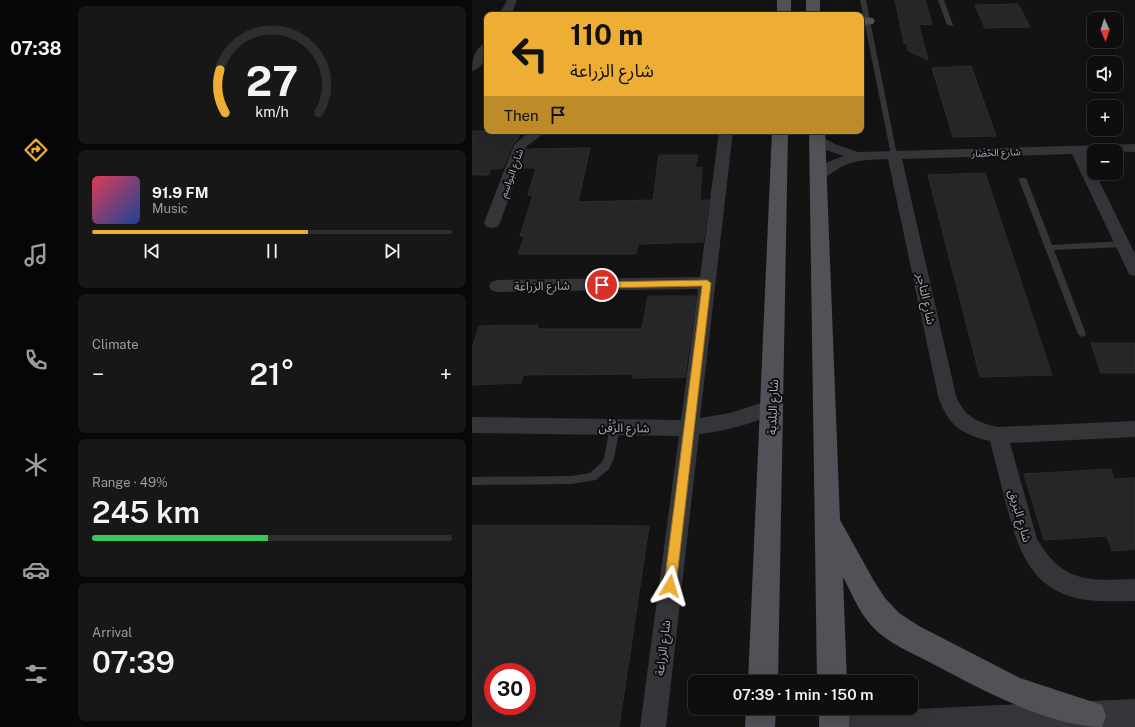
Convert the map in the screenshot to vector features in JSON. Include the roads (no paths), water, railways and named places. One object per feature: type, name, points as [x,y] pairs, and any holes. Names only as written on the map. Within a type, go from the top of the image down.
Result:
[{"type":"main road","points":[[784,0],[784,12]]},
{"type":"main road","points":[[813,0],[813,12]]},
{"type":"main road","name":"شارع البلدية","points":[[763,675],[773,407],[780,134]]},
{"type":"main road","points":[[817,134],[832,675]]},
{"type":"main road","points":[[827,522],[875,608],[889,623],[909,636],[1013,690],[1091,716]]},
{"type":"main road","points":[[760,727],[761,715]]},
{"type":"main road","points":[[834,715],[834,727]]},
{"type":"street","points":[[506,12],[512,0]]},
{"type":"street","points":[[472,67],[484,51]]},
{"type":"street","name":"شارع البواسم","points":[[492,224],[521,145],[534,134]]},
{"type":"street","name":"شارع الزراعة","points":[[653,727],[688,429],[726,134]]},
{"type":"street","name":"شارع الحْضَار","points":[[817,134],[830,147],[857,156]]},
{"type":"street","name":"شارع الحْضَار","points":[[818,175],[836,164],[857,156],[1135,148]]},
{"type":"street","points":[[1077,150],[1129,244],[1135,270]]},
{"type":"street","name":"شارع التاجر","points":[[894,155],[951,408],[963,423],[979,432],[998,435],[1135,429]]},
{"type":"street","name":"شارع الزراعة","points":[[497,286],[707,283]]},
{"type":"street","name":"شارع الزَّفْن","points":[[472,425],[688,429],[730,423],[750,417],[773,407]]},
{"type":"street","name":"شارع البَريق","points":[[998,435],[1027,542],[1035,558],[1048,572],[1065,584],[1085,590],[1135,590]]},
{"type":"street","points":[[848,727],[1135,714]]},
{"type":"lane","name":"شارع التاجر","points":[[863,0],[864,12]]},
{"type":"lane","points":[[942,0],[950,25]]},
{"type":"lane","name":"شارع التاجر","points":[[864,21],[894,155]]},
{"type":"lane","points":[[1023,180],[1082,334]]},
{"type":"lane","points":[[1049,248],[1129,244]]},
{"type":"lane","points":[[472,480],[571,480],[592,477],[605,466],[609,458],[615,427]]}]
